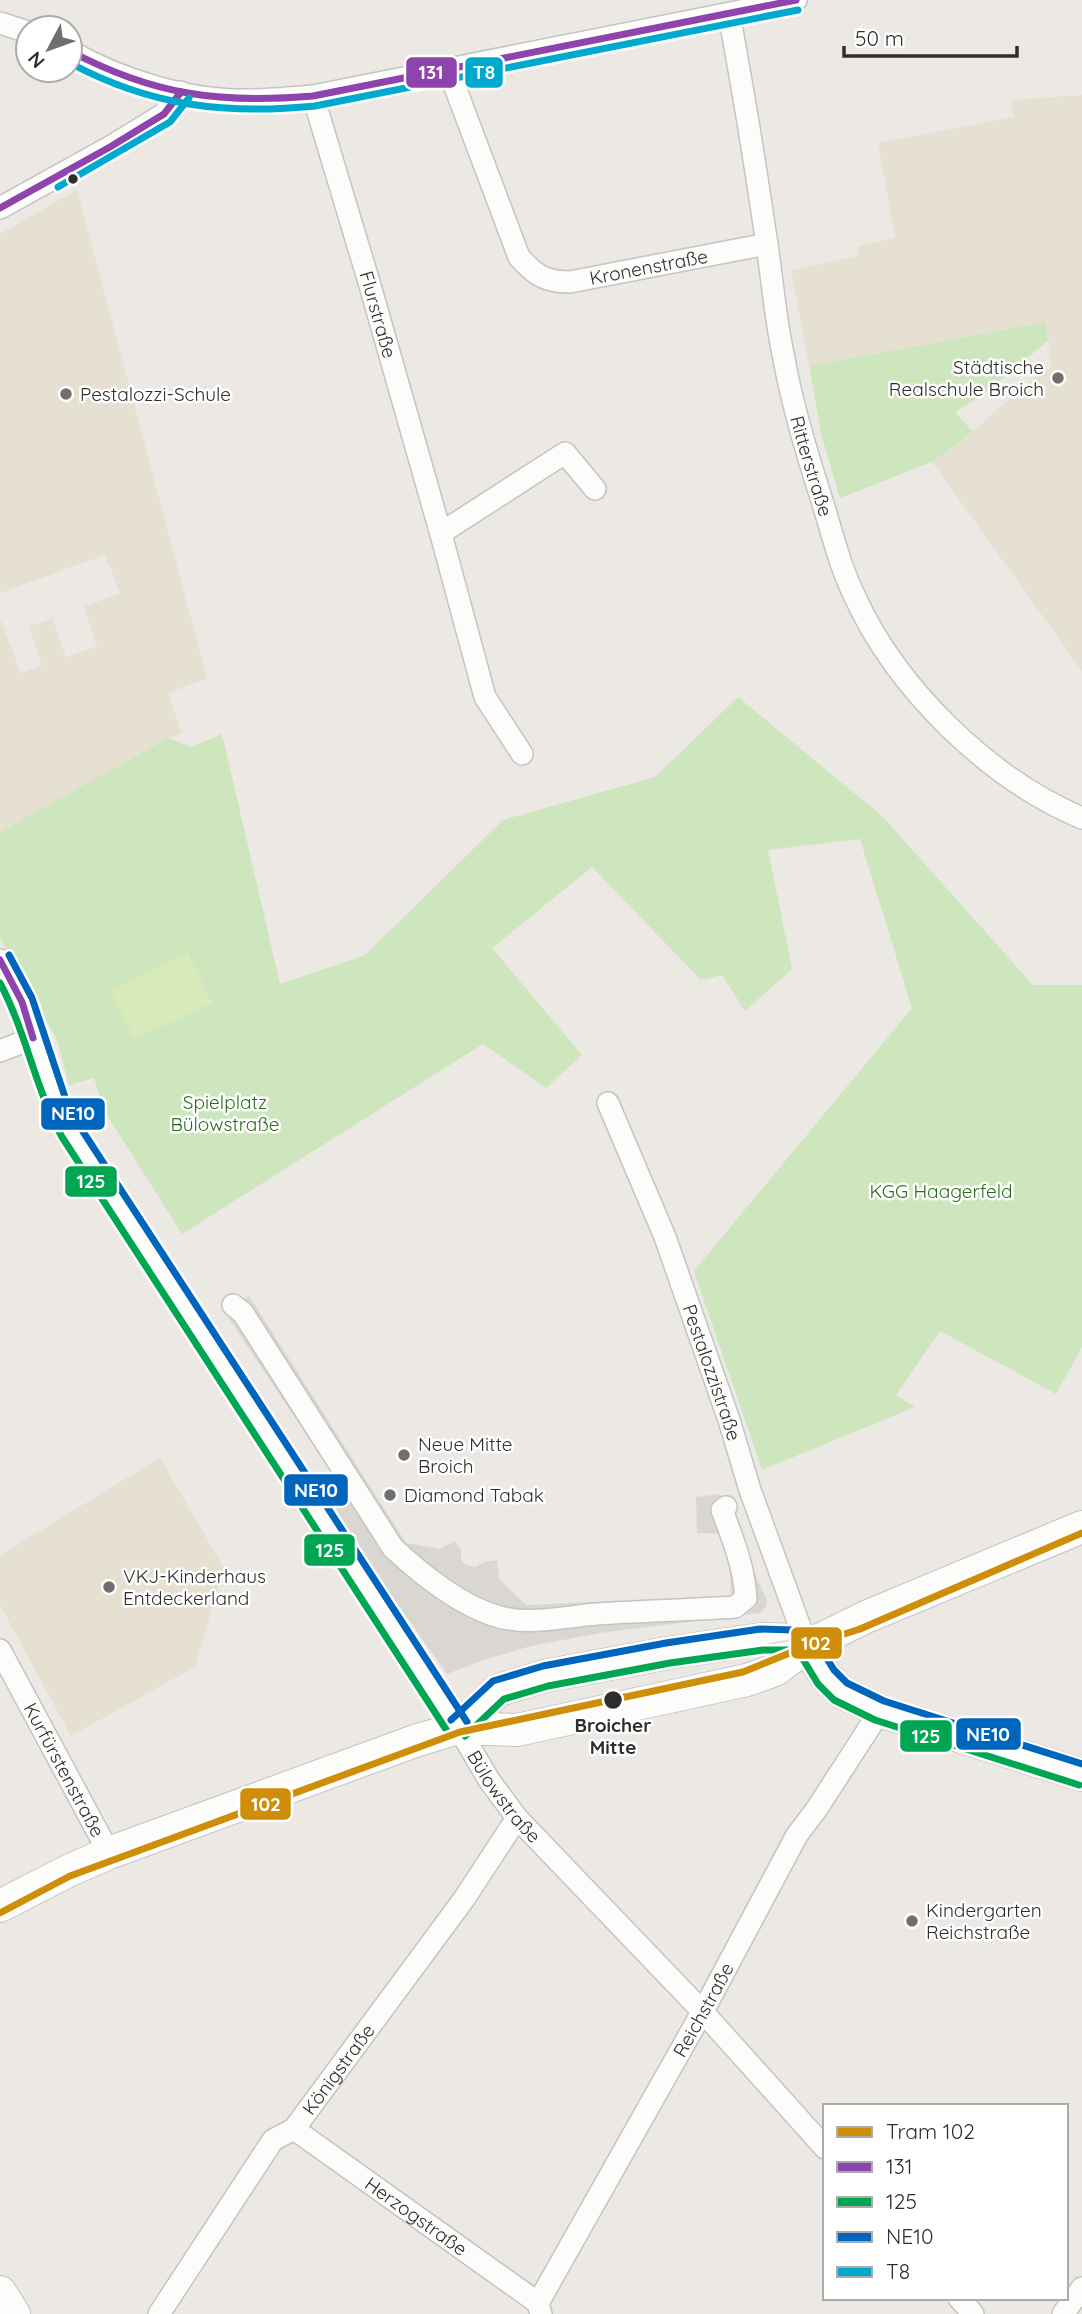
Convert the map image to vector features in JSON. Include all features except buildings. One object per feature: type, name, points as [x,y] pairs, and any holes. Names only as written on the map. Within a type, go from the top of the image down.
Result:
[{"type":"main road","points":[[0,1906],[109,1853],[415,1741],[458,1728],[517,1730],[729,1685],[775,1670],[807,1646],[877,1612],[1082,1527]]},
{"type":"main road","points":[[458,1728],[499,1690],[545,1676],[762,1639],[792,1640],[807,1646],[826,1677],[841,1692],[880,1711],[1082,1774]]},
{"type":"main road","points":[[0,2292],[14,2314]]},
{"type":"street","points":[[84,59],[101,69],[181,92],[246,100],[313,96],[796,0]]},
{"type":"street","name":"Ritterstraße","points":[[729,14],[748,118],[786,367],[811,469],[855,597],[888,654],[927,704],[961,741],[1063,810],[1082,818]]},
{"type":"street","name":"Kronenstraße","points":[[449,71],[519,257],[532,272],[552,282],[570,282],[767,244]]},
{"type":"street","points":[[0,208],[164,114],[181,92]]},
{"type":"street","name":"Flurstraße","points":[[313,96],[441,533],[485,697],[522,754]]},
{"type":"street","points":[[441,533],[565,453],[595,489]]},
{"type":"street","name":"Bülowstraße","points":[[0,960],[22,1002],[57,1107],[71,1132],[458,1728],[489,1780],[517,1818],[702,2011],[823,2146]]},
{"type":"street","points":[[0,1051],[33,1038]]},
{"type":"street","name":"Pestalozzistraße","points":[[608,1103],[666,1237],[729,1420],[750,1490],[807,1646]]},
{"type":"street","points":[[233,1305],[243,1313],[393,1548],[417,1570],[448,1592],[489,1614],[520,1622],[598,1614],[735,1607],[746,1598],[745,1582],[722,1510],[726,1507]]},
{"type":"street","name":"Kurfürstenstraße","points":[[0,1650],[109,1853]]},
{"type":"street","name":"Reichstraße","points":[[539,2308],[797,1835],[880,1711]]},
{"type":"street","name":"Königstraße","points":[[159,2314],[273,2140],[294,2129],[464,1899],[517,1818]]},
{"type":"street","name":"Herzogstraße","points":[[294,2129],[539,2308]]},
{"type":"street","points":[[1063,2314],[1082,2288]]},
{"type":"street","points":[[961,2300],[973,2314]]},
{"type":"shaded area","points":[[1082,95],[1082,671],[932,462],[973,432],[1018,390],[1051,367],[1046,322],[809,366],[791,270],[858,256],[858,246],[895,238],[878,143],[1014,117],[1011,100]]},
{"type":"shaded area","name":"Pestalozzi-Schule","points":[[77,190],[207,678],[168,693],[182,733],[168,738],[0,832],[0,619],[21,673],[42,665],[29,627],[52,618],[66,657],[97,646],[83,607],[120,593],[105,555],[0,593],[0,234]]},
{"type":"shaded area","points":[[249,1296],[406,1543],[440,1549],[455,1541],[461,1550],[461,1560],[466,1565],[476,1567],[484,1562],[497,1560],[499,1579],[526,1605],[731,1596],[728,1534],[697,1533],[696,1497],[719,1494],[767,1600],[766,1607],[760,1613],[600,1633],[531,1646],[447,1674],[326,1503],[343,1490],[224,1311]]},
{"type":"shaded area","name":"VKJ-Kinderhaus Entdeckerland","points":[[160,1458],[224,1568],[195,1667],[71,1736],[0,1605],[0,1555]]},
{"type":"green space","points":[[1046,322],[1048,341],[982,395],[955,412],[973,432],[932,462],[840,498],[822,437],[809,366]]},
{"type":"green space","points":[[738,697],[882,816],[1033,985],[1082,985],[1082,1347],[1056,1394],[940,1331],[896,1395],[915,1407],[762,1470],[694,1271],[912,1008],[860,839],[768,850],[792,969],[745,1011],[722,975],[701,980],[592,867],[492,948],[582,1055],[546,1088],[483,1044],[182,1234],[105,1112],[94,1078],[69,1085],[57,1040],[0,938],[0,832],[168,738],[191,747],[222,734],[280,984],[365,955],[503,820],[655,777]]},
{"type":"green space","points":[[188,953],[212,1003],[134,1039],[110,990]]},
{"type":"tram line","name":"102","points":[[0,1913],[70,1876],[460,1732],[743,1672],[807,1646],[860,1629],[1082,1533]]},
{"type":"tram line","points":[[768,1644],[860,1629]]},
{"type":"transit line","name":"131","points":[[84,58],[130,78],[188,93],[247,99],[313,96],[796,0]]},
{"type":"transit line","name":"T8","points":[[84,70],[130,89],[189,104],[250,109],[315,106],[798,10]]},
{"type":"transit line","name":"131","points":[[0,208],[164,114],[181,92]]},
{"type":"transit line","name":"T8","points":[[58,187],[170,122],[189,98]]},
{"type":"transit line","name":"NE10","points":[[9,955],[32,998],[67,1103],[80,1127],[467,1722]]},
{"type":"transit line","name":"131","points":[[0,960],[22,1002],[33,1038]]},
{"type":"transit line","name":"125","points":[[0,983],[62,1137],[449,1734]]},
{"type":"transit line","name":"NE10","points":[[451,1720],[493,1681],[543,1666],[760,1629],[792,1630],[811,1636]]},
{"type":"transit line","name":"NE10","points":[[816,1641],[834,1670],[847,1683],[884,1701],[1082,1764]]},
{"type":"transit line","name":"125","points":[[465,1736],[504,1699],[548,1686],[670,1663],[763,1650],[789,1650],[803,1656]]},
{"type":"transit line","name":"125","points":[[798,1651],[818,1684],[834,1700],[875,1720],[1079,1785]]},
{"type":"place","name":"Städtische Realschule Broich","points":[[1058,378]]},
{"type":"place","name":"Pestalozzi-Schule","points":[[66,394]]},
{"type":"place","name":"Neue Mitte Broich","points":[[404,1455]]},
{"type":"place","name":"Diamond Tabak","points":[[390,1495]]},
{"type":"place","name":"VKJ-Kinderhaus Entdeckerland","points":[[109,1587]]},
{"type":"place","name":"Broicher Mitte","points":[[613,1700]]},
{"type":"place","name":"Kindergarten Reichstraße","points":[[912,1921]]},
{"type":"park label","name":"Spielplatz Bülowstraße","points":[[225,1113]]},
{"type":"park label","name":"KGG Haagerfeld","points":[[941,1191]]}]
